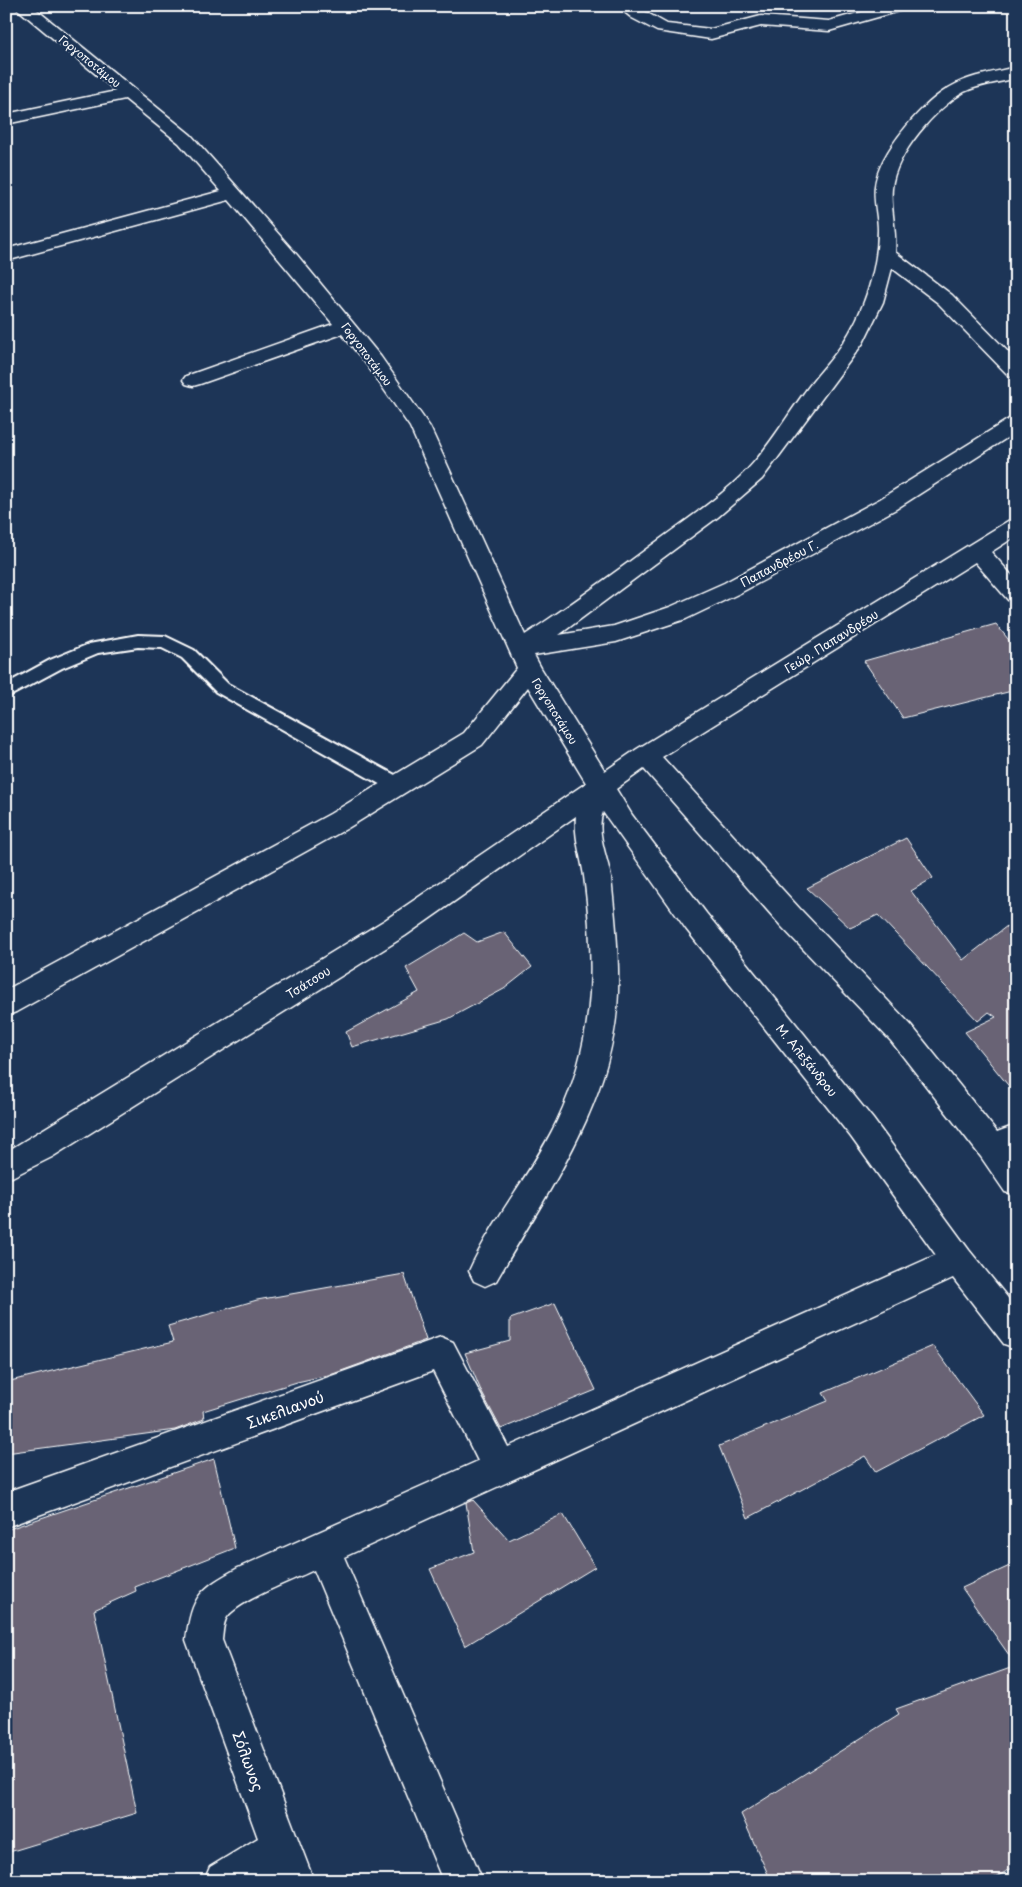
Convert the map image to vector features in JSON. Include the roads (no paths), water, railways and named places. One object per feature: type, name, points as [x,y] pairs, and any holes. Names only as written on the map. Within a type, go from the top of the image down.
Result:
[{"type":"street","name":"Γοργοποτάμου","points":[[22,6],[185,139],[374,361],[420,427],[524,659],[601,785]]},
{"type":"street","points":[[625,6],[637,15],[663,28],[755,38]]},
{"type":"street","points":[[711,34],[761,21],[829,26],[901,6]]},
{"type":"street","points":[[771,37],[779,36],[804,25]]},
{"type":"street","points":[[6,1004],[174,913],[400,786],[473,739],[505,701],[524,659],[579,611],[745,485],[774,453],[812,396],[853,342],[881,284],[887,228],[883,200],[884,184],[892,164],[904,144],[923,120],[950,95],[979,81],[1004,77],[1016,72]]},
{"type":"street","points":[[6,119],[128,93]]},
{"type":"street","points":[[6,256],[232,194]]},
{"type":"street","points":[[884,253],[945,299],[1016,372]]},
{"type":"street","points":[[193,380],[346,326]]},
{"type":"street","name":"Παπανδρέου Γ.","points":[[524,659],[616,634],[678,613],[732,588],[888,504],[1016,423]]},
{"type":"street","name":"Γεώρ. Παπανδρέου","points":[[601,785],[646,755],[1016,526]]},
{"type":"street","points":[[978,551],[1016,595]]},
{"type":"street","points":[[646,755],[791,918],[1004,1143],[1016,1182]]},
{"type":"street","points":[[485,1271],[569,1128],[587,1084],[600,1036],[604,992],[603,945],[597,876],[588,829],[590,809],[601,785]]},
{"type":"street","name":"Τσάτσου","points":[[6,1167],[40,1148],[395,928],[601,785]]},
{"type":"street","name":"Μ. Αλεξάνδρου","points":[[601,785],[623,822],[696,921],[862,1128],[958,1260],[1016,1333]]},
{"type":"street","points":[[463,1881],[322,1549],[958,1260]]},
{"type":"street","name":"Σικελιανού","points":[[6,1510],[441,1352],[500,1468]]},
{"type":"street","name":"Σόλωνος","points":[[287,1864],[204,1640],[206,1620],[213,1603],[251,1581],[322,1549]]},
{"type":"street","points":[[224,1881],[287,1864]]},
{"type":"lane","points":[[6,692],[56,664],[95,648],[138,641],[164,642],[188,654],[222,688],[400,786]]}]
